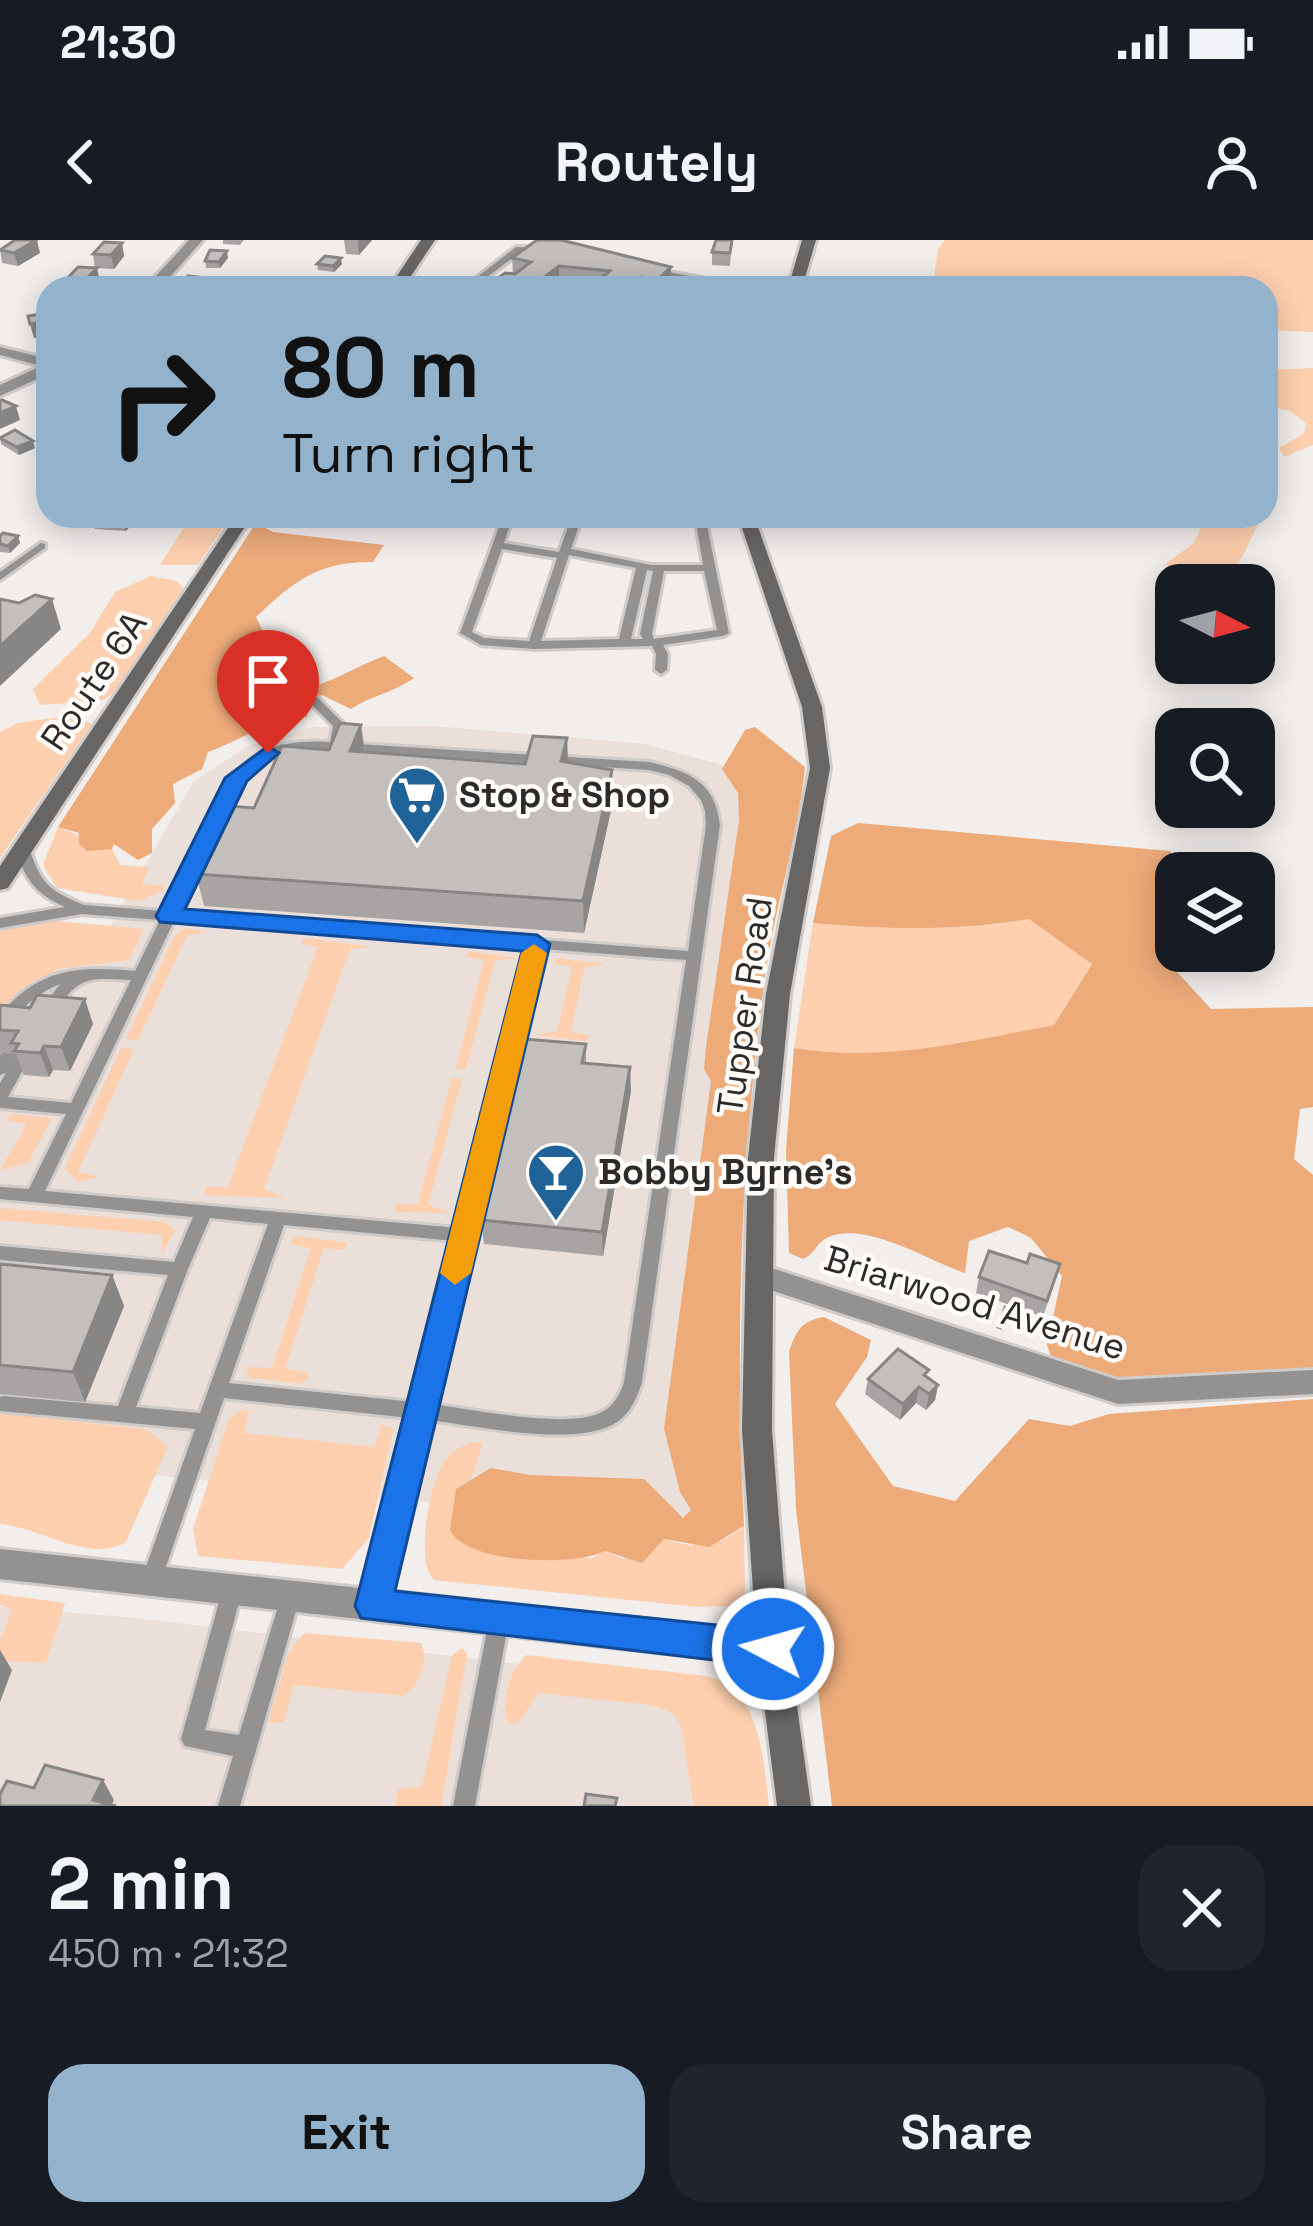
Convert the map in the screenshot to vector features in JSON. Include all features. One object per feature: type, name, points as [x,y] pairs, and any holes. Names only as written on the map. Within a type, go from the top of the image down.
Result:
[{"type":"main road","points":[[404,276],[428,240]]},
{"type":"main road","points":[[798,276],[809,240]]},
{"type":"main road","name":"Route 6A","points":[[0,883],[236,528]]},
{"type":"main road","name":"Tupper Road","points":[[750,528],[812,707],[820,768],[778,994],[761,1158],[757,1430],[773,1649],[794,1806]]},
{"type":"street","points":[[163,276],[196,240]]},
{"type":"street","points":[[0,351],[36,362]]},
{"type":"street","points":[[0,391],[36,372]]},
{"type":"street","name":"Briarwood Avenue","points":[[759,1275],[1118,1392],[1313,1382]]},
{"type":"street","points":[[0,1564],[773,1649]]},
{"type":"lane","points":[[482,276],[519,249],[553,251]]},
{"type":"lane","points":[[629,268],[673,276]]},
{"type":"lane","points":[[503,528],[466,633],[481,641],[534,645],[653,642],[723,633],[702,528]]},
{"type":"lane","points":[[534,645],[573,528]]},
{"type":"lane","points":[[497,544],[659,569],[709,568]]},
{"type":"lane","points":[[0,577],[40,546]]},
{"type":"lane","points":[[623,643],[642,567]]},
{"type":"lane","points":[[659,569],[646,634],[662,654],[661,670]]},
{"type":"lane","points":[[314,700],[339,725],[334,746]]},
{"type":"lane","points":[[34,1196],[244,770],[283,747],[334,746],[649,766],[695,781],[710,802],[713,825],[626,1400],[611,1416],[584,1425],[218,1390]]},
{"type":"lane","points":[[23,848],[26,869],[43,892],[82,909]]},
{"type":"lane","points":[[0,923],[82,909],[694,956]]},
{"type":"lane","points":[[374,1606],[537,944]]},
{"type":"lane","points":[[0,1025],[43,984],[83,972],[140,976]]},
{"type":"lane","points":[[28,1031],[83,972]]},
{"type":"lane","points":[[10,1059],[0,1101],[76,1109]]},
{"type":"lane","points":[[0,1193],[464,1235]]},
{"type":"lane","points":[[124,1414],[204,1212]]},
{"type":"lane","points":[[151,1581],[278,1218]]},
{"type":"lane","points":[[0,1253],[179,1269]]},
{"type":"lane","points":[[3,1404],[206,1422]]},
{"type":"lane","points":[[232,1591],[192,1738],[246,1747]]},
{"type":"lane","points":[[229,1806],[290,1598]]},
{"type":"lane","points":[[464,1806],[500,1620]]},
{"type":"shaded area","points":[[945,240],[1313,240],[1313,332],[1278,331],[1278,276],[934,276],[938,249]]},
{"type":"shaded area","points":[[1313,368],[1313,445],[1284,457],[1279,448],[1303,434],[1307,424],[1278,408],[1278,369]]},
{"type":"shaded area","points":[[183,528],[223,528],[198,565],[160,565]]},
{"type":"shaded area","points":[[253,528],[384,545],[373,562],[337,565],[308,576],[256,617],[273,652],[294,652],[283,661],[296,667],[286,692],[323,683],[384,656],[414,678],[351,709],[322,695],[309,702],[307,717],[267,726],[208,752],[202,769],[173,784],[175,803],[152,829],[152,853],[138,860],[114,844],[112,849],[87,851],[79,844],[79,833],[58,827]]},
{"type":"shaded area","points":[[1201,528],[1257,528],[1237,564],[1165,564],[1194,543]]},
{"type":"shaded area","points":[[151,576],[177,581],[184,589],[115,692],[103,700],[40,705],[33,689],[89,634],[115,592]]},
{"type":"shaded area","points":[[73,715],[92,724],[0,858],[0,732],[18,723]]},
{"type":"shaded area","points":[[434,726],[645,744],[722,765],[750,811],[692,1529],[0,1460],[0,995],[96,951],[193,782],[246,747],[312,727]]},
{"type":"shaded area","points":[[755,727],[805,767],[768,957],[749,1120],[740,1323],[744,1526],[709,1547],[664,1539],[642,1563],[605,1551],[547,1560],[477,1550],[450,1530],[456,1489],[491,1468],[530,1475],[644,1479],[683,1518],[691,1510],[680,1492],[664,1429],[711,1081],[704,1069],[706,1047],[739,820],[738,793],[722,769],[745,730]]},
{"type":"shaded area","points":[[858,823],[1170,851],[1155,852],[1155,972],[1177,972],[1211,1009],[1313,1007],[1313,1107],[1300,1109],[1294,1159],[1313,1175],[1313,1369],[1137,1385],[1053,1363],[1047,1345],[1062,1276],[1031,1238],[1008,1227],[969,1241],[965,1273],[876,1237],[857,1234],[825,1239],[803,1259],[789,1253],[786,1150],[794,1048],[892,1052],[1054,1025],[1092,964],[1029,919],[921,928],[813,923],[831,836]]},
{"type":"shaded area","points":[[58,827],[112,849],[120,865],[149,867],[142,884],[165,886],[164,890],[139,901],[57,888],[43,865]]},
{"type":"shaded area","points":[[1029,919],[1092,963],[1055,1025],[892,1052],[794,1048],[813,923],[921,928]]},
{"type":"shaded area","points":[[57,921],[144,929],[129,960],[57,969],[0,1010],[0,931]]},
{"type":"shaded area","points":[[187,928],[208,933],[187,935],[138,1040],[126,1039],[175,935]]},
{"type":"shaded area","points":[[306,938],[372,947],[350,949],[264,1189],[286,1198],[205,1195],[205,1187],[228,1187],[318,947],[300,943]]},
{"type":"shaded area","points":[[470,951],[516,958],[495,961],[466,1069],[456,1069],[484,960],[466,957]]},
{"type":"shaded area","points":[[557,958],[606,964],[584,968],[571,1032],[589,1035],[587,1041],[535,1035],[557,1031],[572,967],[553,964]]},
{"type":"shaded area","points":[[121,1048],[134,1049],[78,1172],[99,1177],[78,1182],[65,1168]]},
{"type":"shaded area","points":[[452,1078],[462,1079],[428,1205],[451,1213],[395,1212],[395,1204],[418,1204]]},
{"type":"shaded area","points":[[11,1114],[52,1118],[28,1163],[0,1170],[27,1124],[6,1120]]},
{"type":"shaded area","points":[[0,1208],[166,1222],[175,1231],[161,1255],[162,1235],[0,1220]]},
{"type":"shaded area","points":[[296,1236],[348,1243],[344,1250],[324,1248],[285,1369],[306,1372],[308,1379],[301,1384],[246,1377],[249,1367],[272,1368],[311,1248],[290,1244]]},
{"type":"shaded area","points":[[824,1317],[871,1340],[867,1357],[835,1404],[893,1486],[955,1501],[1029,1419],[1070,1426],[1109,1414],[1313,1399],[1313,1806],[832,1806],[796,1509],[789,1352],[800,1328]]},
{"type":"shaded area","points":[[244,1408],[249,1411],[244,1433],[374,1447],[382,1424],[393,1429],[369,1538],[342,1569],[198,1556],[193,1529],[229,1419]]},
{"type":"shaded area","points":[[0,1413],[145,1429],[168,1446],[126,1542],[112,1548],[81,1547],[0,1524]]},
{"type":"shaded area","points":[[472,1442],[483,1443],[470,1483],[460,1484],[590,1559],[605,1551],[624,1559],[664,1539],[706,1544],[744,1526],[745,1594],[729,1606],[697,1607],[434,1580],[428,1570],[425,1539],[435,1483],[449,1455]]},
{"type":"shaded area","points":[[0,1594],[65,1603],[46,1663],[0,1661],[0,1641],[12,1610],[0,1605]]},
{"type":"shaded area","points":[[0,1607],[127,1617],[701,1686],[753,1806],[0,1806]]},
{"type":"shaded area","points":[[304,1633],[421,1643],[422,1672],[404,1696],[294,1685],[284,1722],[268,1723],[288,1653]]},
{"type":"shaded area","points":[[462,1648],[467,1654],[441,1806],[395,1806],[398,1789],[422,1786],[452,1655]]},
{"type":"shaded area","points":[[527,1655],[706,1676],[725,1683],[739,1695],[756,1729],[769,1806],[694,1806],[681,1726],[672,1712],[651,1705],[539,1693],[517,1724],[508,1723],[509,1686]]},
{"type":"building","points":[[15,240],[36,240],[14,253],[0,250]]},
{"type":"building","points":[[537,240],[561,240],[671,267],[661,276],[604,276],[610,271],[559,266],[546,276],[501,276],[515,274],[531,262],[512,258]]},
{"type":"building","points":[[716,240],[732,240],[730,253],[712,252]]},
{"type":"building","points":[[104,242],[122,243],[111,255],[93,254]]},
{"type":"building","points":[[210,250],[227,251],[219,262],[205,261]]},
{"type":"building","points":[[325,256],[341,258],[333,266],[317,264]]},
{"type":"building","points":[[78,267],[97,268],[89,276],[70,276]]},
{"type":"building","points":[[2,400],[16,406],[0,413]]},
{"type":"building","points":[[15,430],[33,441],[17,447],[0,438]]},
{"type":"building","points":[[3,533],[18,536],[8,546],[0,544]]},
{"type":"building","points":[[35,595],[52,599],[0,646],[0,599],[19,603]]},
{"type":"building","name":"Stop & Shop","points":[[340,723],[361,725],[350,751],[525,764],[533,736],[567,738],[561,761],[612,770],[583,901],[196,874],[229,806],[254,808],[282,746],[329,750]]},
{"type":"building","points":[[37,995],[85,999],[61,1047],[44,1046],[40,1053],[14,1051],[19,1044],[11,1043],[18,1031],[0,1030],[0,1005],[30,1008]]},
{"type":"building","points":[[524,1039],[586,1044],[582,1063],[630,1067],[602,1232],[481,1220]]},
{"type":"building","points":[[989,1251],[1027,1263],[1030,1254],[1060,1264],[1047,1301],[979,1277]]},
{"type":"building","points":[[0,1264],[112,1275],[73,1372],[0,1365]]},
{"type":"building","points":[[898,1349],[929,1370],[924,1375],[938,1385],[929,1394],[919,1387],[903,1404],[868,1379]]},
{"type":"building","points":[[45,1765],[103,1780],[93,1800],[116,1806],[0,1806],[7,1781],[34,1788]]},
{"type":"building","points":[[586,1794],[617,1798],[615,1806],[584,1806]]},
{"type":"slow traffic","points":[[455,1273],[534,953]]},
{"type":"place","name":"Stop & Shop","points":[[417,846]]},
{"type":"place","name":"Bobby Byrne's","points":[[556,1223]]},
{"type":"route","points":[[268,753],[237,778],[169,916],[537,944],[374,1606],[773,1649]]}]
